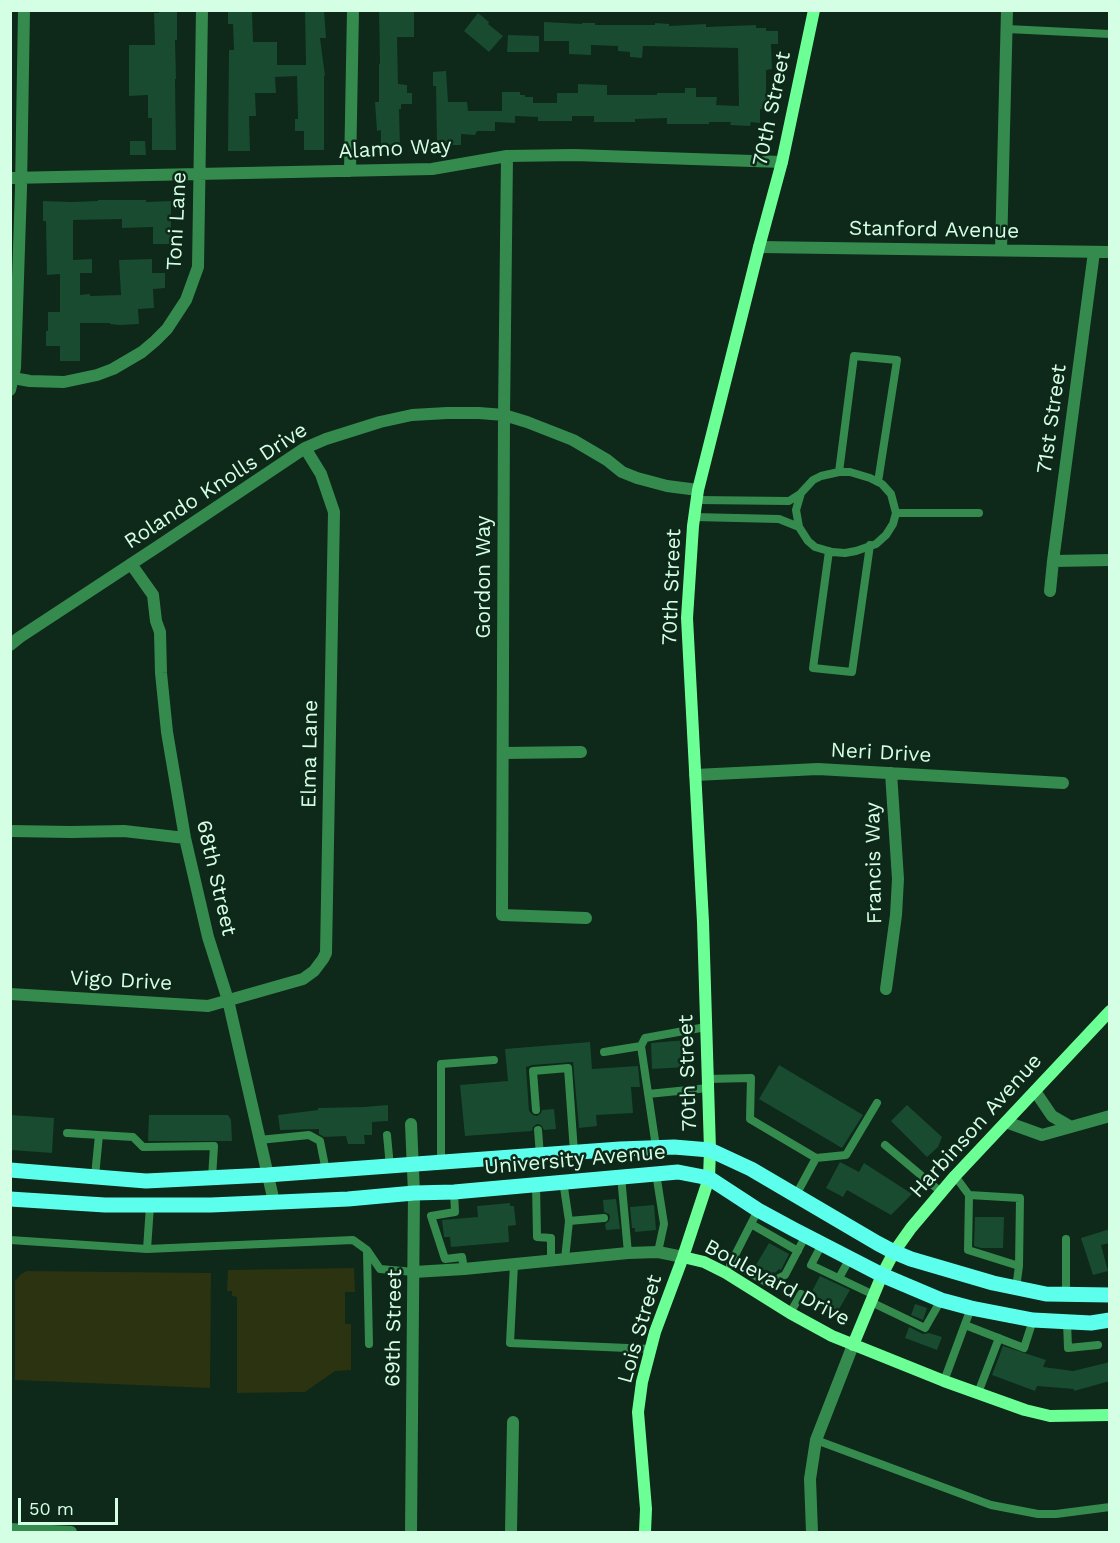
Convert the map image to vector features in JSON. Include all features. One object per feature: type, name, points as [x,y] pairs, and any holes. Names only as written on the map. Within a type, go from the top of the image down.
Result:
[{"type":"main road","name":"University Avenue","points":[[10,1170],[147,1181],[390,1167],[656,1147],[710,1150],[751,1169],[894,1252],[966,1275],[1046,1294],[1110,1295]]},
{"type":"main road","name":"University Avenue","points":[[10,1199],[105,1205],[211,1205],[454,1192],[678,1172],[709,1178],[758,1210],[822,1244],[882,1275],[941,1300],[1034,1320],[1091,1323],[1110,1320]]},
{"type":"street","points":[[12,384],[16,346],[16,178],[24,10]]},
{"type":"street","name":"Toni Lane","points":[[12,384],[30,381],[81,380],[121,366],[142,352],[167,329],[186,300],[198,267],[202,10]]},
{"type":"street","points":[[350,171],[352,10]]},
{"type":"street","name":"70th Street","points":[[709,1178],[703,922],[687,618],[694,517],[697,495],[782,162],[814,10]]},
{"type":"street","points":[[1001,250],[1007,10]]},
{"type":"street","name":"Alamo Way","points":[[16,178],[432,169],[507,156],[574,154],[782,162]]},
{"type":"street","name":"Gordon Way","points":[[507,156],[502,915],[586,918]]},
{"type":"street","name":"Stanford Avenue","points":[[759,247],[1110,252]]},
{"type":"street","name":"71st Street","points":[[1050,591],[1094,252]]},
{"type":"street","name":"Rolando Knolls Drive","points":[[10,645],[305,448],[354,429],[412,415],[455,413],[504,415],[543,427],[579,443],[622,472],[697,495]]},
{"type":"street","name":"Elma Lane","points":[[228,1000],[303,979],[314,971],[326,953],[334,512],[321,474],[305,448]]},
{"type":"street","points":[[1053,561],[1110,561]]},
{"type":"street","name":"68th Street","points":[[131,564],[153,595],[156,621],[160,632],[161,673],[167,732],[185,838],[208,937],[228,1000],[274,1202]]},
{"type":"street","points":[[503,753],[581,752]]},
{"type":"street","name":"Neri Drive","points":[[695,775],[818,769],[1063,783]]},
{"type":"street","name":"Francis Way","points":[[886,989],[896,915],[898,879],[891,773]]},
{"type":"street","points":[[10,831],[124,831],[185,838]]},
{"type":"street","name":"Vigo Drive","points":[[10,994],[208,1006],[228,1000]]},
{"type":"street","name":"Harbinson Avenue","points":[[853,1345],[882,1275],[910,1228],[955,1176],[1110,1011]]},
{"type":"street","points":[[1035,1091],[1052,1116],[1071,1127]]},
{"type":"street","points":[[1006,1122],[1042,1135],[1110,1116]]},
{"type":"street","name":"69th Street","points":[[411,1124],[414,1193],[411,1533]]},
{"type":"street","name":"Lois Street","points":[[645,1533],[646,1509],[638,1412],[642,1382],[655,1332],[709,1178]]},
{"type":"street","name":"Boulevard Drive","points":[[414,1272],[628,1253],[658,1252],[683,1257],[729,1267],[790,1313],[832,1336],[944,1381],[1025,1410],[1050,1416],[1110,1415]]},
{"type":"street","points":[[812,1533],[810,1479],[816,1440],[853,1345]]},
{"type":"street","points":[[511,1533],[513,1422]]},
{"type":"street","points":[[10,1528],[71,1533]]},
{"type":"lane","points":[[1007,29],[1110,34]]},
{"type":"lane","points":[[839,472],[854,356],[897,360],[878,482]]},
{"type":"lane","points":[[697,495],[789,501],[821,476],[850,472],[882,484],[891,494],[896,513],[893,524],[876,544],[856,551],[845,553],[815,547],[799,527],[796,510],[801,493]]},
{"type":"lane","points":[[896,513],[979,513]]},
{"type":"lane","points":[[694,517],[778,519],[799,527]]},
{"type":"lane","points":[[829,551],[813,668],[852,672],[870,545]]},
{"type":"lane","points":[[656,1147],[642,1046],[645,1038],[706,1027]]},
{"type":"lane","points":[[603,1052],[642,1046]]},
{"type":"lane","points":[[441,1163],[441,1064],[494,1060]]},
{"type":"lane","points":[[536,1110],[533,1071],[568,1068],[574,1152]]},
{"type":"lane","points":[[648,1094],[751,1078],[750,1119],[816,1158],[846,1155],[878,1103]]},
{"type":"lane","points":[[537,1130],[540,1155]]},
{"type":"lane","points":[[67,1133],[133,1137],[143,1147],[214,1146],[212,1178]]},
{"type":"lane","points":[[95,1176],[99,1135]]},
{"type":"lane","points":[[260,1140],[309,1135],[320,1141],[326,1171]]},
{"type":"lane","points":[[387,1135],[390,1167]]},
{"type":"lane","points":[[885,1145],[941,1192]]},
{"type":"lane","points":[[796,1195],[816,1158]]},
{"type":"lane","points":[[656,1173],[664,1224],[658,1252]]},
{"type":"lane","points":[[621,1176],[621,1217],[628,1253]]},
{"type":"lane","points":[[955,1176],[969,1195],[968,1250],[1019,1266]]},
{"type":"lane","points":[[562,1181],[568,1221],[565,1258]]},
{"type":"lane","points":[[536,1184],[537,1237],[551,1239],[551,1260]]},
{"type":"lane","points":[[454,1192],[455,1212],[431,1216],[445,1259],[462,1257],[464,1269]]},
{"type":"lane","points":[[969,1195],[1020,1198],[1019,1266],[1016,1288]]},
{"type":"lane","points":[[147,1248],[150,1206]]},
{"type":"lane","points":[[758,1210],[729,1267],[766,1282],[775,1280],[785,1275],[806,1235]]},
{"type":"lane","points":[[568,1221],[604,1218]]},
{"type":"lane","points":[[751,1224],[798,1251]]},
{"type":"lane","points":[[1066,1239],[1066,1294]]},
{"type":"lane","points":[[10,1240],[147,1248],[353,1240],[367,1250],[380,1269],[414,1272]]},
{"type":"lane","points":[[822,1244],[811,1264],[925,1328],[941,1300]]},
{"type":"lane","points":[[367,1250],[369,1344]]},
{"type":"lane","points":[[839,1278],[850,1258]]},
{"type":"lane","points":[[514,1264],[510,1343],[651,1349]]},
{"type":"lane","points":[[790,1313],[801,1294]]},
{"type":"lane","points":[[944,1381],[971,1308]]},
{"type":"lane","points":[[965,1325],[1024,1348],[1034,1320]]},
{"type":"lane","points":[[1067,1322],[1068,1348],[1098,1345]]},
{"type":"lane","points":[[978,1393],[999,1338]]},
{"type":"lane","points":[[816,1440],[991,1505],[1038,1514],[1110,1507]]},
{"type":"green space","points":[[354,1268],[355,1292],[345,1292],[345,1324],[351,1324],[351,1370],[335,1371],[305,1392],[237,1393],[237,1297],[232,1296],[232,1291],[227,1291],[228,1270]]},
{"type":"green space","points":[[27,1271],[211,1273],[210,1388],[15,1380],[15,1281]]},
{"type":"building","points":[[159,10],[177,10],[176,150],[152,150],[152,118],[148,118],[148,95],[129,96],[129,45],[155,45],[154,13],[159,13]]},
{"type":"building","points":[[228,10],[252,10],[253,42],[277,42],[277,65],[306,65],[305,11],[324,10],[326,38],[320,38],[325,76],[324,150],[304,150],[304,131],[295,131],[295,119],[298,119],[297,76],[275,77],[276,93],[255,93],[256,116],[249,116],[250,151],[228,151],[229,50],[234,50],[233,24],[228,24]]},
{"type":"building","points":[[379,10],[414,10],[414,37],[397,37],[398,84],[407,85],[407,93],[412,93],[412,104],[401,104],[401,109],[399,109],[400,147],[381,148],[381,130],[377,131],[375,102],[379,102]]},
{"type":"building","points":[[478,13],[503,36],[489,52],[464,31]]},
{"type":"building","points":[[544,22],[595,23],[595,25],[655,25],[655,23],[669,24],[669,26],[706,24],[706,27],[756,25],[756,28],[766,28],[766,31],[778,31],[778,44],[771,44],[772,69],[766,70],[766,96],[769,96],[769,109],[760,109],[760,123],[751,122],[750,126],[730,125],[731,122],[667,124],[667,118],[635,119],[635,122],[594,122],[594,116],[572,116],[572,121],[538,121],[538,117],[515,116],[515,123],[495,122],[495,131],[477,131],[475,135],[461,134],[461,145],[437,145],[436,86],[433,86],[433,72],[446,71],[448,102],[467,102],[468,111],[502,111],[502,92],[520,92],[520,95],[525,95],[525,97],[533,97],[533,103],[557,103],[557,93],[578,93],[578,84],[607,85],[607,95],[685,93],[685,88],[696,88],[696,97],[717,97],[716,105],[739,106],[738,48],[643,46],[642,58],[630,57],[630,52],[618,51],[618,46],[591,45],[591,55],[569,54],[569,41],[544,41]]},
{"type":"building","points":[[508,35],[539,36],[539,52],[507,52]]},
{"type":"building","points":[[130,141],[145,141],[146,155],[130,155]]},
{"type":"building","points":[[43,201],[171,201],[171,230],[174,234],[174,244],[153,244],[153,227],[122,228],[122,219],[73,220],[73,260],[92,259],[92,273],[80,273],[80,295],[121,295],[119,260],[152,259],[152,273],[165,273],[165,288],[153,289],[154,308],[138,309],[139,324],[80,323],[80,361],[60,361],[60,346],[46,346],[48,312],[60,312],[60,274],[47,275],[46,221],[43,221]]},
{"type":"building","points":[[687,1040],[688,1065],[686,1067],[652,1069],[651,1043]]},
{"type":"building","points":[[590,1042],[592,1069],[638,1066],[640,1087],[631,1087],[633,1113],[596,1115],[597,1126],[579,1128],[573,1062],[532,1065],[526,1067],[529,1111],[537,1116],[542,1110],[554,1109],[556,1129],[544,1130],[541,1125],[537,1124],[532,1131],[465,1136],[460,1085],[508,1081],[505,1049]]},
{"type":"building","points":[[779,1065],[863,1115],[842,1148],[759,1099]]},
{"type":"building","points":[[388,1105],[388,1121],[372,1122],[372,1135],[364,1135],[365,1144],[348,1144],[346,1136],[324,1137],[319,1134],[319,1129],[280,1130],[278,1115],[318,1110],[318,1108]]},
{"type":"building","points":[[907,1105],[942,1137],[938,1147],[927,1157],[891,1121]]},
{"type":"building","points":[[10,1115],[54,1118],[52,1153],[10,1150]]},
{"type":"building","points":[[149,1115],[228,1115],[231,1120],[232,1141],[148,1141]]},
{"type":"building","points":[[840,1162],[859,1172],[864,1163],[912,1194],[891,1215],[847,1190],[843,1197],[826,1188]]},
{"type":"building","points":[[616,1199],[620,1229],[606,1230],[605,1224],[610,1217],[604,1212],[603,1200]]},
{"type":"building","points":[[510,1203],[510,1206],[514,1206],[516,1225],[508,1226],[509,1242],[451,1247],[450,1237],[444,1237],[442,1220],[478,1217],[477,1206]]},
{"type":"building","points":[[654,1205],[656,1230],[635,1232],[635,1228],[632,1228],[630,1207]]},
{"type":"building","points":[[975,1217],[1004,1217],[1003,1248],[974,1246]]},
{"type":"building","points":[[1110,1229],[1110,1243],[1101,1245],[1108,1271],[1093,1275],[1081,1238]]},
{"type":"building","points":[[769,1243],[789,1254],[781,1270],[771,1274],[756,1265]]},
{"type":"building","points":[[820,1276],[850,1290],[838,1311],[810,1295]]},
{"type":"building","points":[[915,1304],[927,1308],[923,1320],[911,1315]]},
{"type":"building","points":[[909,1327],[923,1334],[929,1333],[942,1337],[937,1350],[905,1338]]},
{"type":"building","points":[[1003,1346],[1046,1360],[1043,1367],[1073,1371],[1110,1362],[1110,1381],[1074,1391],[1074,1389],[1037,1386],[1035,1391],[992,1375]]}]
